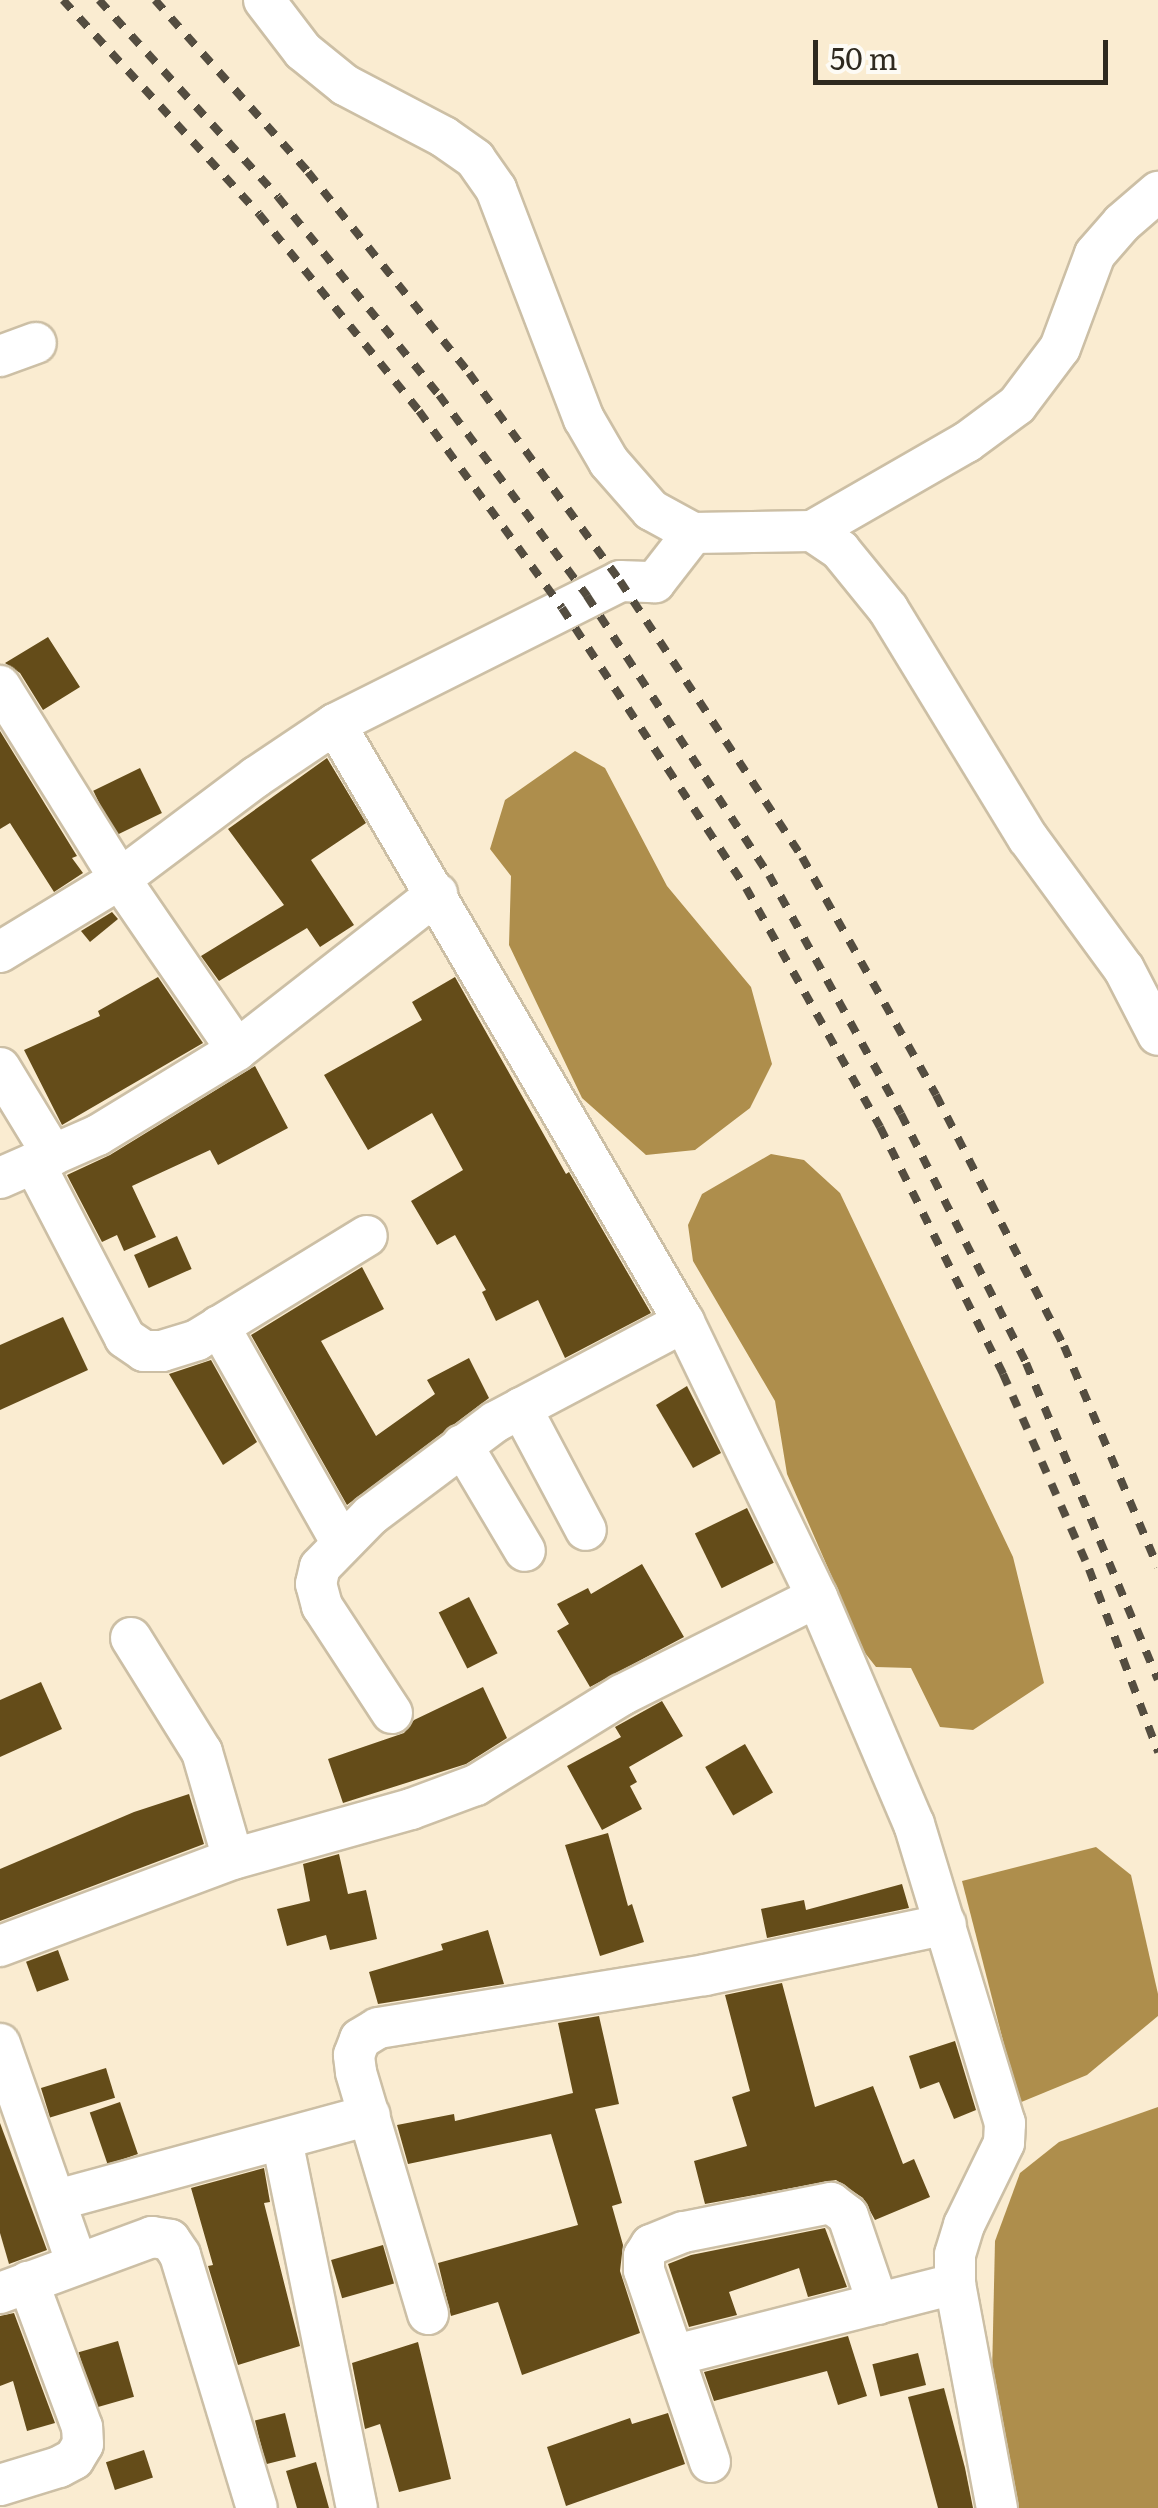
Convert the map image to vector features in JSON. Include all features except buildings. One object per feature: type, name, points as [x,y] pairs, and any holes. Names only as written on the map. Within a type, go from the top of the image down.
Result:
[{"type":"street","points":[[264,0],[303,51],[344,85],[444,137],[476,159],[496,190],[584,419],[610,462],[651,510],[692,533],[812,531],[967,442],[1018,405],[1060,348],[1095,254],[1122,223],[1158,192]]},
{"type":"street","points":[[812,531],[840,550],[888,609],[1028,838],[1124,969],[1158,1035]]},
{"type":"street","points":[[0,952],[120,879],[256,777],[336,724],[620,582],[655,582],[692,533]]},
{"type":"street","points":[[0,686],[120,879],[237,1050]]},
{"type":"street","points":[[336,724],[684,1322],[817,1596],[914,1824],[1005,2123],[996,2165],[964,2224],[955,2256],[954,2284],[997,2508]]},
{"type":"street","points":[[29,1165],[98,1135],[237,1050],[437,894]]},
{"type":"street","points":[[0,1068],[29,1165],[126,1338],[144,1351],[162,1351],[197,1340],[367,1236]]},
{"type":"street","points":[[392,1713],[322,1606],[316,1584],[320,1567],[341,1542],[462,1445],[521,1408],[684,1322]]},
{"type":"street","points":[[219,1326],[341,1542]]},
{"type":"street","points":[[521,1408],[586,1530]]},
{"type":"street","points":[[462,1445],[525,1551]]},
{"type":"street","points":[[0,1946],[233,1859],[411,1809],[476,1785],[622,1695],[817,1596]]},
{"type":"street","points":[[131,1638],[202,1752],[233,1859]]},
{"type":"street","points":[[428,2314],[354,2055],[360,2039],[378,2028],[706,1976],[946,1924]]},
{"type":"street","points":[[0,2044],[58,2200],[77,2264]]},
{"type":"street","points":[[58,2200],[370,2115]]},
{"type":"street","points":[[282,2140],[357,2508]]},
{"type":"street","points":[[710,2462],[644,2270],[644,2256],[651,2245],[684,2232],[831,2203],[848,2216],[878,2304]]},
{"type":"street","points":[[0,2484],[58,2467],[74,2458],[84,2444],[82,2427],[14,2288],[152,2237],[175,2245],[257,2508]]},
{"type":"street","points":[[676,2355],[954,2284]]},
{"type":"shaded area","points":[[575,751],[605,768],[667,886],[751,987],[772,1064],[750,1108],[695,1150],[646,1155],[582,1098],[509,945],[511,876],[490,849],[505,800]]},
{"type":"shaded area","points":[[771,1154],[804,1160],[840,1193],[1013,1557],[1044,1683],[973,1730],[940,1727],[911,1668],[876,1667],[865,1653],[787,1474],[775,1401],[693,1261],[688,1225],[702,1194]]},
{"type":"shaded area","points":[[1096,1847],[1131,1875],[1158,1994],[1158,2016],[1087,2075],[1019,2103],[962,1881]]},
{"type":"shaded area","points":[[1158,2107],[1158,2508],[999,2508],[990,2465],[995,2241],[1020,2173],[1059,2142]]},
{"type":"railway","points":[[63,0],[259,214],[419,411],[562,608],[746,888],[880,1127],[1003,1374],[1089,1569],[1158,1752]]},
{"type":"railway","points":[[99,0],[278,197],[439,395],[587,596],[769,875],[901,1114],[1026,1363],[1158,1680]]},
{"type":"railway","points":[[155,0],[308,172],[469,373],[620,581],[802,857],[936,1095],[1064,1346],[1158,1567]]}]
